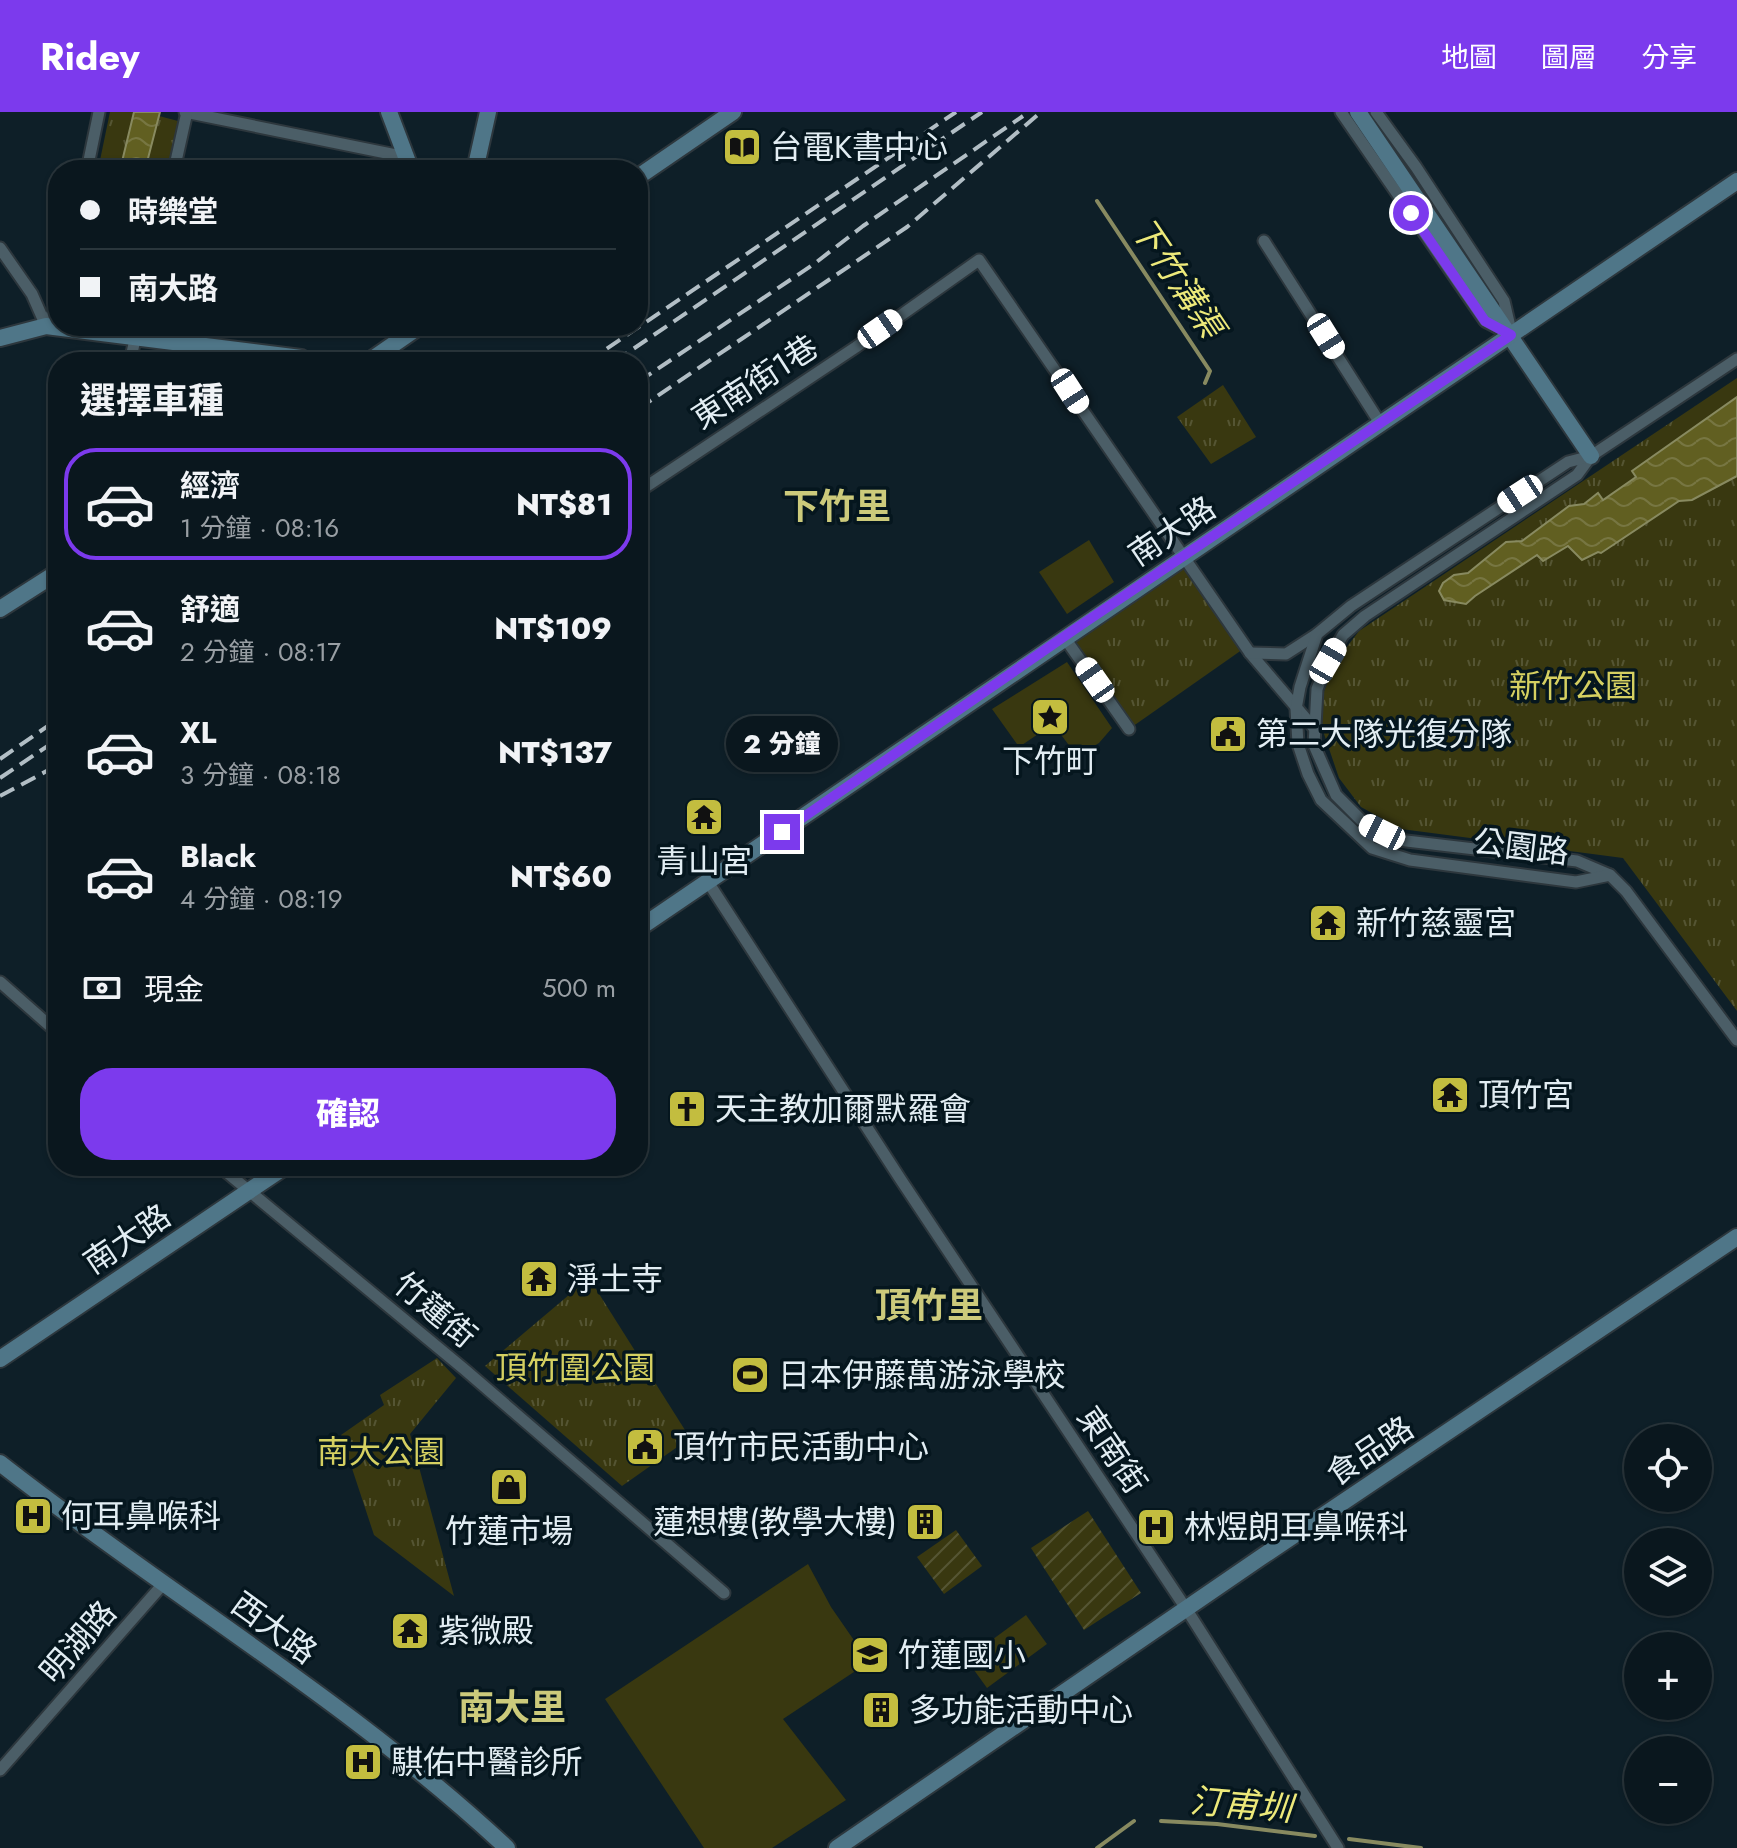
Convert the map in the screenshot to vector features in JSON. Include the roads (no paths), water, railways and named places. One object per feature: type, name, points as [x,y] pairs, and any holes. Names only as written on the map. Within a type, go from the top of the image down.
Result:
[{"type":"street","points":[[89,160],[99,112]]},
{"type":"street","points":[[176,160],[186,112],[385,160]]},
{"type":"street","points":[[389,112],[408,160]]},
{"type":"street","points":[[476,160],[488,112]]},
{"type":"street","points":[[648,170],[733,112]]},
{"type":"street","points":[[1341,112],[1485,321],[1511,335]]},
{"type":"street","points":[[1358,112],[1591,456]]},
{"type":"street","points":[[1376,112],[1504,301],[1511,335]]},
{"type":"street","name":"南大路","points":[[648,922],[1737,181]]},
{"type":"street","points":[[1264,241],[1380,423]]},
{"type":"street","points":[[0,248],[32,294],[46,326]]},
{"type":"street","name":"東南街1巷","points":[[648,485],[856,347],[979,260],[1183,558]]},
{"type":"street","points":[[0,338],[46,326],[48,322]]},
{"type":"street","points":[[161,336],[263,352]]},
{"type":"street","points":[[382,352],[406,336]]},
{"type":"street","name":"公園路","points":[[1610,875],[1576,882],[1410,860],[1372,848],[1321,800],[1308,774],[1298,744],[1296,709],[1300,687],[1317,634],[1351,606],[1568,462],[1591,456],[1737,359]]},
{"type":"street","name":"公園路","points":[[1591,456],[1577,475],[1365,616],[1343,635],[1317,689],[1314,745],[1336,795],[1367,825],[1398,840],[1577,861],[1610,875]]},
{"type":"street","points":[[1183,558],[1250,653],[1314,728]]},
{"type":"street","points":[[0,609],[48,578]]},
{"type":"street","points":[[1250,653],[1286,654],[1317,634]]},
{"type":"street","points":[[1064,637],[1129,729]]},
{"type":"street","points":[[1610,875],[1626,891],[1737,1040]]},
{"type":"street","name":"東南街","points":[[708,882],[884,1154],[1187,1610],[1338,1848]]},
{"type":"street","points":[[0,982],[48,1024]]},
{"type":"street","name":"竹蓮街","points":[[232,1176],[573,1461],[724,1593]]},
{"type":"street","name":"南大路","points":[[0,1359],[271,1176]]},
{"type":"street","name":"食品路","points":[[837,1848],[1737,1237]]},
{"type":"street","name":"西大路","points":[[0,1463],[73,1520],[435,1782],[507,1848]]},
{"type":"street","name":"明湖路","points":[[0,1770],[164,1583]]},
{"type":"water","points":[[134,112],[160,112],[148,160],[122,160]]},
{"type":"water","points":[[1737,397],[1737,476],[1692,500],[1679,501],[1601,553],[1582,560],[1568,546],[1543,561],[1537,555],[1466,604],[1444,600],[1439,591],[1443,583],[1454,575],[1468,573],[1506,542],[1522,541],[1569,506],[1584,504],[1598,493],[1603,500],[1636,477],[1632,471]]},
{"type":"waterway","name":"下竹溝渠","points":[[1097,201],[1210,371],[1205,383]]},
{"type":"waterway","name":"汀甫圳","points":[[1097,1848],[1134,1821]]},
{"type":"waterway","name":"汀甫圳","points":[[1161,1821],[1217,1824],[1315,1836]]},
{"type":"waterway","name":"汀甫圳","points":[[1349,1839],[1421,1848]]},
{"type":"railway","points":[[648,321],[956,112]]},
{"type":"railway","points":[[629,352],[982,112]]},
{"type":"railway","points":[[648,402],[907,227],[1041,112]]},
{"type":"railway","points":[[648,375],[814,264],[863,226],[1023,116]]},
{"type":"railway","points":[[602,352],[625,336]]},
{"type":"railway","points":[[0,759],[48,726]]},
{"type":"railway","points":[[0,778],[48,746]]},
{"type":"railway","points":[[0,796],[48,770]]},
{"type":"place","name":"台電K書中心","points":[[742,147]]},
{"type":"place","name":"下竹町","points":[[1050,717]]},
{"type":"place","name":"第二大隊光復分隊","points":[[1228,734]]},
{"type":"place","name":"青山宮","points":[[704,817]]},
{"type":"place","name":"新竹慈靈宮","points":[[1328,923]]},
{"type":"place","name":"頂竹宮","points":[[1450,1095]]},
{"type":"place","name":"天主教加爾默羅會","points":[[687,1109]]},
{"type":"place","name":"淨土寺","points":[[539,1279]]},
{"type":"place","name":"日本伊藤萬游泳學校","points":[[750,1375]]},
{"type":"place","name":"頂竹市民活動中心","points":[[645,1447]]},
{"type":"place","name":"竹蓮市場","points":[[509,1487]]},
{"type":"place","name":"何耳鼻喉科","points":[[33,1516]]},
{"type":"place","name":"蓮想樓(教學大樓)","points":[[925,1522]]},
{"type":"place","name":"林煜朗耳鼻喉科","points":[[1156,1527]]},
{"type":"place","name":"紫微殿","points":[[410,1631]]},
{"type":"place","name":"竹蓮國小","points":[[870,1655]]},
{"type":"place","name":"多功能活動中心","points":[[881,1710]]},
{"type":"place","name":"騏佑中醫診所","points":[[363,1762]]},
{"type":"district","name":"下竹里","points":[[837,506]]},
{"type":"district","name":"頂竹里","points":[[929,1305]]},
{"type":"district","name":"南大里","points":[[512,1707]]},
{"type":"park label","name":"新竹公園","points":[[1573,686]]},
{"type":"park label","name":"頂竹圍公園","points":[[575,1368]]},
{"type":"park label","name":"南大公園","points":[[381,1452]]}]
